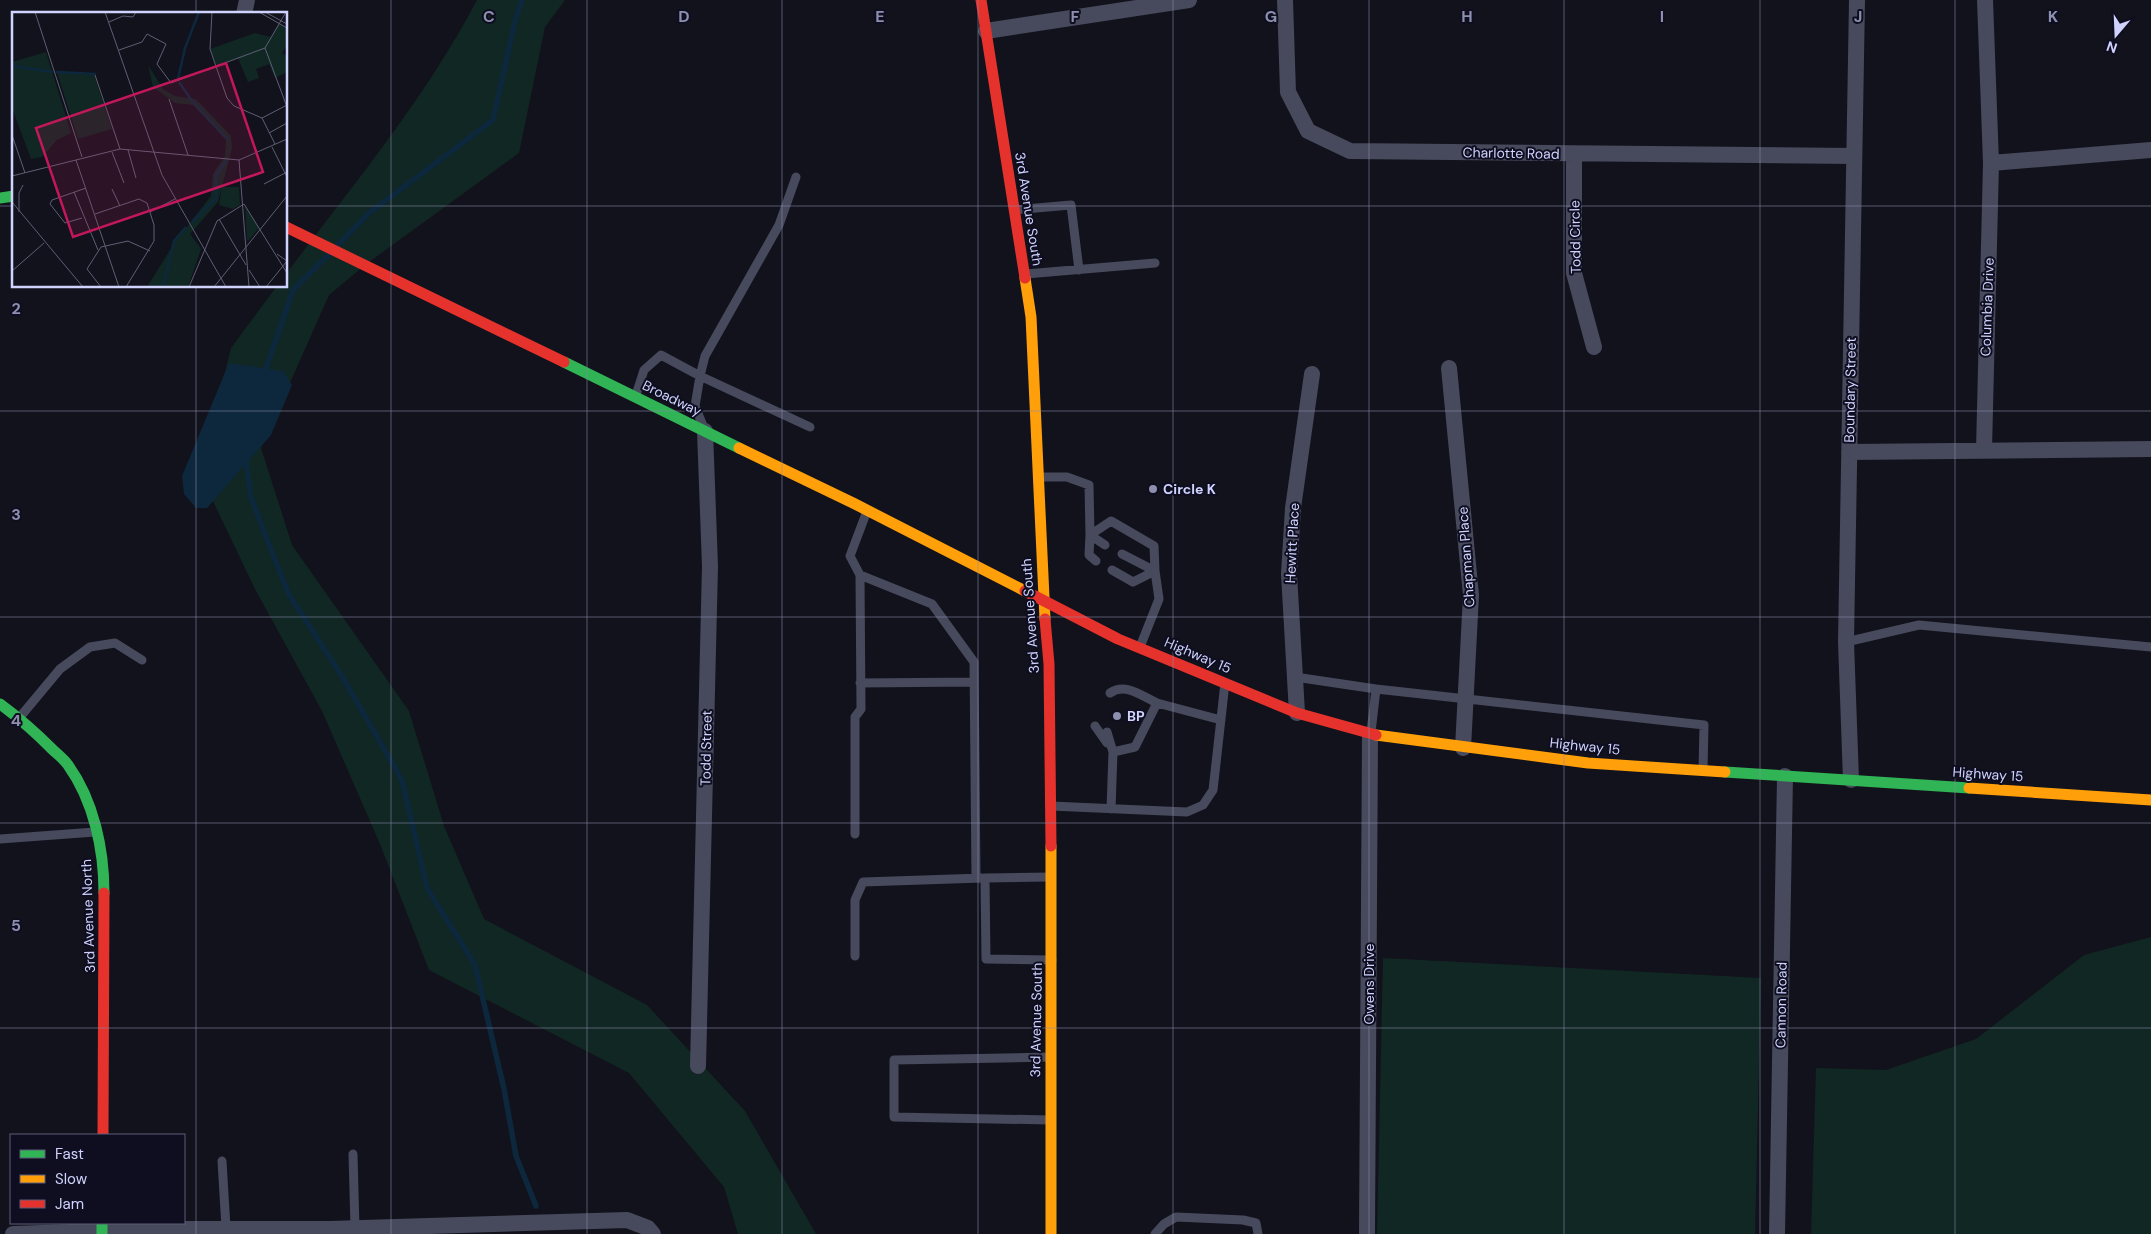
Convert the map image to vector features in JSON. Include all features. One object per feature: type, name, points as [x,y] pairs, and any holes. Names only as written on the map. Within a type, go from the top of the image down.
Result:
[{"type":"main road","name":"3rd Avenue South","points":[[981,0],[1031,317],[1043,600],[1049,664],[1052,960],[1051,1234]]},
{"type":"main road","name":"Broadway","points":[[288,227],[867,510],[1043,600]]},
{"type":"main road","name":"Highway 15","points":[[1043,600],[1140,647],[1297,713],[1370,734],[1463,748],[1588,763],[2151,800]]},
{"type":"main road","name":"3rd Avenue North","points":[[0,704],[20,718],[68,765],[88,802],[96,832],[104,873],[103,1134]]},
{"type":"street","points":[[986,31],[1128,5],[1189,0]]},
{"type":"street","name":"Charlotte Road","points":[[1285,0],[1288,92],[1308,131],[1350,152],[1854,156]]},
{"type":"street","name":"Boundary Street","points":[[1851,780],[1846,642],[1857,0]]},
{"type":"street","name":"Columbia Drive","points":[[1984,450],[1991,163],[1985,0]]},
{"type":"street","points":[[1991,163],[2151,150]]},
{"type":"street","name":"Todd Circle","points":[[1574,154],[1574,273],[1594,347]]},
{"type":"street","name":"Chapman Place","points":[[1449,368],[1471,595],[1463,748]]},
{"type":"street","name":"Hewitt Place","points":[[1297,713],[1289,574],[1293,508],[1312,374]]},
{"type":"street","name":"Todd Street","points":[[698,1066],[710,566],[705,431]]},
{"type":"street","points":[[1849,452],[2151,449]]},
{"type":"street","name":"Owens Drive","points":[[1367,1234],[1370,734]]},
{"type":"street","name":"Cannon Road","points":[[1777,1234],[1785,776]]},
{"type":"street","points":[[13,1234],[102,1229],[226,1228],[330,1231],[355,1228],[627,1220],[648,1228],[653,1234]]},
{"type":"lane","points":[[705,431],[695,406],[705,356],[779,225],[796,177]]},
{"type":"lane","points":[[1014,210],[1071,205],[1079,270]]},
{"type":"lane","points":[[1024,274],[1155,263]]},
{"type":"lane","points":[[635,396],[644,370],[660,355],[700,376],[810,427]]},
{"type":"lane","points":[[1038,477],[1066,476],[1088,485],[1089,555],[1096,561]]},
{"type":"lane","points":[[855,834],[855,718],[861,709],[860,575],[850,556],[867,510]]},
{"type":"lane","points":[[1090,535],[1111,521],[1154,546],[1159,599],[1140,647]]},
{"type":"lane","points":[[1090,535],[1106,545]]},
{"type":"lane","points":[[1122,554],[1155,571]]},
{"type":"lane","points":[[1112,570],[1133,582],[1155,571]]},
{"type":"lane","points":[[860,575],[932,604],[974,662],[980,878],[986,959],[1052,960]]},
{"type":"lane","points":[[1846,642],[1919,625],[2151,647]]},
{"type":"lane","points":[[20,718],[60,669],[90,647],[115,643],[142,660]]},
{"type":"lane","points":[[1295,677],[1376,689],[1704,725],[1703,770]]},
{"type":"lane","points":[[860,683],[974,682]]},
{"type":"lane","points":[[1050,806],[1187,812],[1203,805],[1213,790],[1225,683]]},
{"type":"lane","points":[[1110,693],[1116,688],[1127,689],[1157,703],[1220,720]]},
{"type":"lane","points":[[1122,698],[1127,689]]},
{"type":"lane","points":[[1370,734],[1376,689]]},
{"type":"lane","points":[[1113,752],[1136,746],[1157,703]]},
{"type":"lane","points":[[1095,726],[1113,752]]},
{"type":"lane","points":[[1107,732],[1113,752],[1111,809]]},
{"type":"lane","points":[[0,839],[96,832]]},
{"type":"lane","points":[[855,956],[855,900],[863,882],[1051,877]]},
{"type":"lane","points":[[1050,1120],[894,1117],[894,1060],[1051,1057]]},
{"type":"lane","points":[[353,1154],[355,1228]]},
{"type":"lane","points":[[222,1161],[226,1228]]},
{"type":"lane","points":[[1155,1234],[1164,1224],[1176,1217],[1243,1220],[1256,1223],[1258,1234]]},
{"type":"green space","points":[[477,0],[565,0],[545,27],[519,153],[365,265],[329,295],[261,448],[292,545],[409,711],[444,826],[484,919],[647,1005],[745,1111],[816,1234],[738,1234],[724,1187],[629,1073],[429,970],[380,844],[322,711],[255,589],[200,474],[231,348],[276,288],[288,288],[288,271],[387,141],[457,37]]},
{"type":"green space","points":[[2151,937],[2151,1234],[1811,1234],[1816,1068],[1886,1070],[1976,1039],[2084,955]]},
{"type":"green space","points":[[1383,958],[1761,978],[1755,1234],[1377,1234]]},
{"type":"water","points":[[229,363],[283,371],[292,385],[271,435],[207,508],[196,508],[184,494],[182,476]]},
{"type":"waterway","points":[[336,247],[369,213],[493,120],[515,21],[522,0]]},
{"type":"waterway","points":[[264,374],[293,290],[328,255]]},
{"type":"waterway","points":[[245,454],[251,498],[288,593],[343,678],[402,780],[427,888],[475,965],[504,1089],[516,1156],[536,1206]]},
{"type":"traffic: fast","points":[[0,198],[12,196]]},
{"type":"traffic: fast","points":[[564,362],[739,448]]},
{"type":"traffic: fast","points":[[0,704],[27,725],[62,759],[77,779],[85,794],[96,826],[102,860],[104,893]]},
{"type":"traffic: fast","points":[[1725,772],[1969,788]]},
{"type":"traffic: fast","points":[[102,1224],[102,1234]]},
{"type":"traffic: slow","points":[[1025,278],[1031,317],[1045,619]]},
{"type":"traffic: slow","points":[[739,448],[853,503],[1025,591]]},
{"type":"traffic: slow","points":[[1376,735],[1588,763],[1725,772]]},
{"type":"traffic: slow","points":[[1969,788],[2151,800]]},
{"type":"traffic: slow","points":[[1051,846],[1051,1234]]},
{"type":"traffic: jam","points":[[981,0],[1025,278]]},
{"type":"traffic: jam","points":[[288,228],[564,362]]},
{"type":"traffic: jam","points":[[1025,591],[1118,639],[1297,713],[1376,735]]},
{"type":"traffic: jam","points":[[1045,619],[1049,664],[1051,846]]},
{"type":"traffic: jam","points":[[103,1134],[104,893]]},
{"type":"place","name":"Circle K","points":[[1153,489]]},
{"type":"place","name":"BP","points":[[1117,716]]}]
